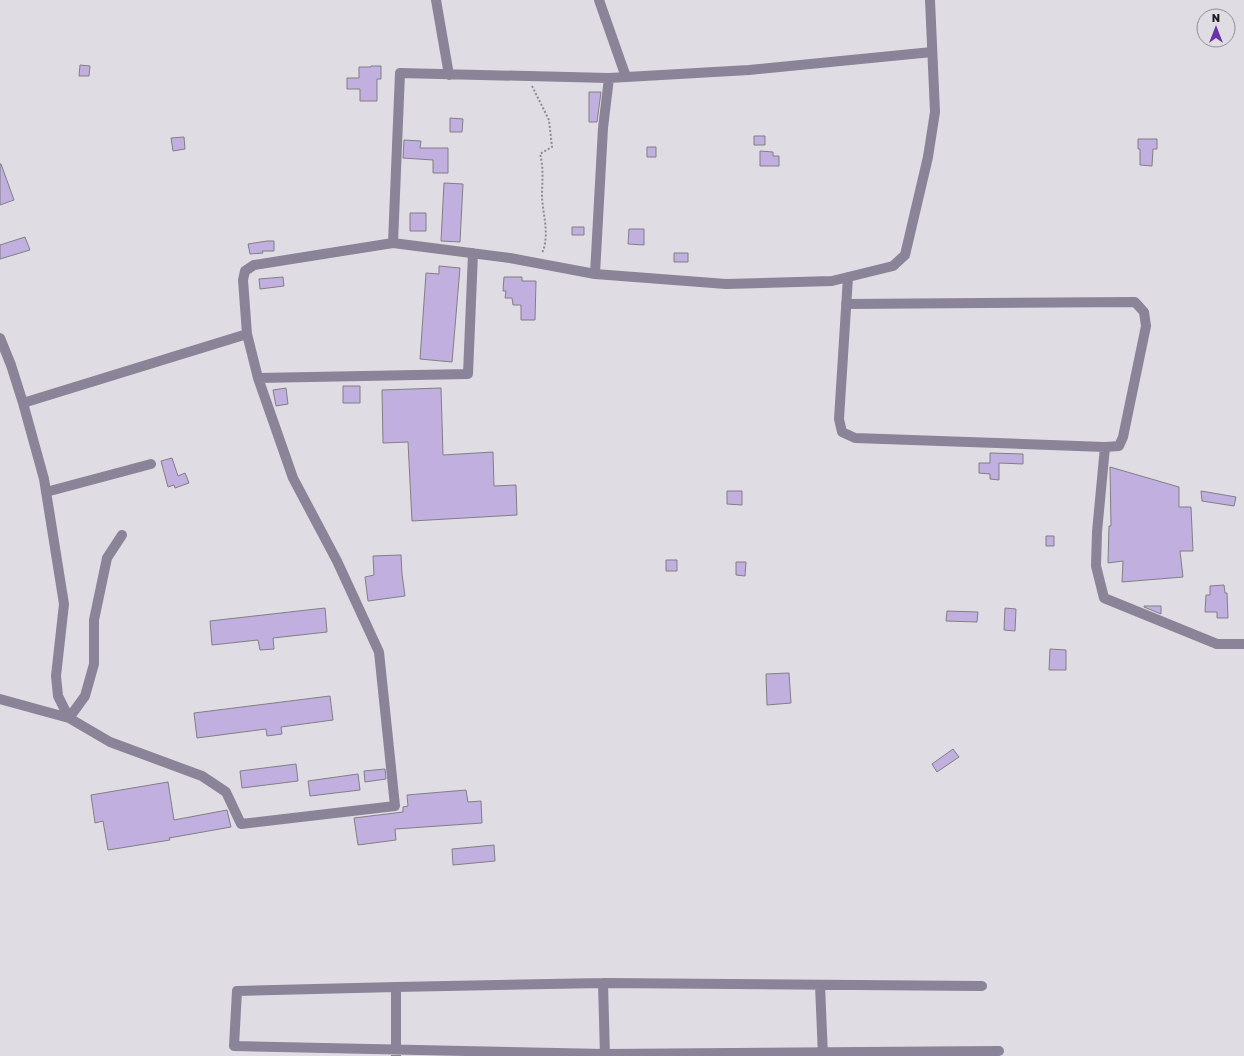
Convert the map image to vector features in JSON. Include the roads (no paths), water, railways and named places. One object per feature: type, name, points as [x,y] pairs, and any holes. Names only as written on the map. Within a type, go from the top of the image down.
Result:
[{"type":"street","points":[[436,0],[449,75]]},
{"type":"street","points":[[599,0],[626,77]]},
{"type":"street","points":[[0,699],[69,718],[110,742],[202,776],[226,792],[241,824],[395,806],[379,652],[337,561],[293,478],[258,378],[247,334],[243,280],[246,271],[254,265],[393,243],[473,253],[595,274],[726,284],[832,281],[893,266],[905,256],[928,157],[935,112],[930,0]]},
{"type":"street","points":[[393,243],[400,74],[609,78],[749,70],[932,52]]},
{"type":"street","points":[[595,274],[602,128],[609,78]]},
{"type":"street","points":[[258,378],[468,374],[473,253]]},
{"type":"street","points":[[846,304],[1135,302],[1144,312],[1146,326],[1128,415],[1123,437],[1119,446],[1105,447],[854,438],[842,432],[839,419],[846,304],[848,277]]},
{"type":"street","points":[[23,403],[247,334]]},
{"type":"street","points":[[0,338],[11,365],[23,403],[44,479],[64,604],[56,676],[58,696],[69,718]]},
{"type":"street","points":[[1105,447],[1097,532],[1096,566],[1104,598],[1217,644],[1244,644]]},
{"type":"street","points":[[46,492],[151,464]]},
{"type":"street","points":[[69,718],[85,696],[94,664],[94,620],[107,558],[122,535]]},
{"type":"street","points":[[603,983],[605,1055]]},
{"type":"street","points":[[982,986],[603,983],[396,986],[237,991],[233,1051],[605,1055],[823,1054],[999,1050]]},
{"type":"street","points":[[820,985],[823,1054]]},
{"type":"street","points":[[396,986],[396,1053]]}]
